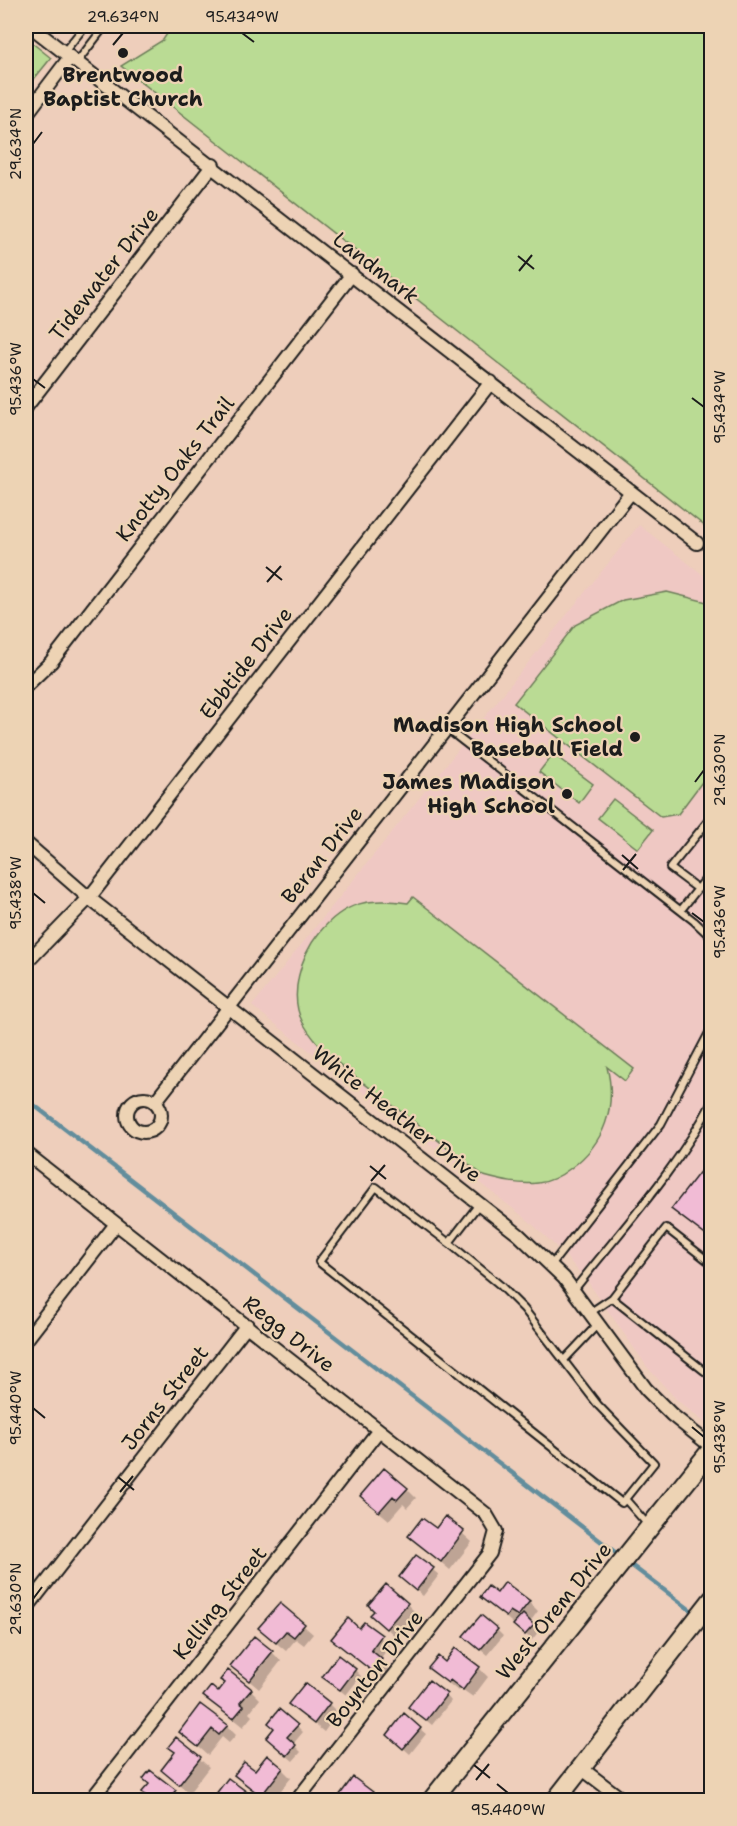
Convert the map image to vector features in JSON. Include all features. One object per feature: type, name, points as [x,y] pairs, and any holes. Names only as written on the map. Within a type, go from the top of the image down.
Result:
[{"type":"main road","name":"West Orem Drive","points":[[432,1800],[711,1448]]},
{"type":"main road","points":[[556,1800],[711,1600]]},
{"type":"street","name":"Landmark","points":[[30,26],[213,165],[697,543]]},
{"type":"street","points":[[26,115],[70,57]]},
{"type":"street","name":"Tidewater Drive","points":[[26,407],[213,165]]},
{"type":"street","name":"Knotty Oaks Trail","points":[[26,686],[51,662],[352,274]]},
{"type":"street","name":"Ebbtide Drive","points":[[26,963],[89,897],[491,382]]},
{"type":"street","name":"Beran Drive","points":[[155,1102],[631,492]]},
{"type":"street","name":"White Heather Drive","points":[[26,843],[89,897],[479,1203],[552,1264],[591,1312],[646,1389],[711,1448]]},
{"type":"street","name":"Regg Drive","points":[[26,1153],[486,1514],[496,1531],[490,1553],[484,1561]]},
{"type":"street","points":[[26,1340],[117,1224]]},
{"type":"street","name":"Jorns Street","points":[[26,1609],[247,1325]]},
{"type":"street","name":"Kelling Street","points":[[92,1800],[379,1430]]},
{"type":"street","name":"Boynton Drive","points":[[297,1800],[484,1561]]},
{"type":"street","points":[[581,1767],[610,1796],[623,1800]]},
{"type":"lane","points":[[70,57],[85,26]]},
{"type":"lane","points":[[70,57],[105,26]]},
{"type":"lane","points":[[446,728],[681,910],[711,938]]},
{"type":"lane","points":[[698,889],[670,868],[711,816]]},
{"type":"lane","points":[[681,910],[711,871]]},
{"type":"lane","points":[[552,1264],[661,1124],[711,1027]]},
{"type":"lane","points":[[574,1290],[674,1161],[699,1126],[711,1102]]},
{"type":"lane","points":[[376,1186],[500,1285],[546,1334],[564,1359],[598,1406],[654,1463],[622,1503],[319,1262],[376,1186]]},
{"type":"lane","points":[[449,1243],[479,1203]]},
{"type":"lane","points":[[591,1312],[612,1298],[666,1228],[711,1264]]},
{"type":"lane","points":[[612,1298],[711,1377]]},
{"type":"lane","points":[[564,1359],[598,1324]]},
{"type":"lane","points":[[625,1499],[646,1532]]},
{"type":"shaded area","name":"James Madison High School","points":[[639,525],[711,581],[712,1423],[709,1426],[677,1400],[648,1368],[588,1282],[561,1251],[529,1221],[252,1006]]},
{"type":"green space","points":[[172,26],[711,26],[711,531],[121,66],[163,40]]},
{"type":"green space","points":[[26,38],[51,58],[26,89]]},
{"type":"green space","name":"Madison High School Baseball Field","points":[[667,592],[711,603],[711,770],[678,814],[661,817],[514,703],[575,625],[623,600]]},
{"type":"green space","points":[[553,754],[593,784],[579,803],[539,772]]},
{"type":"green space","points":[[613,799],[653,830],[638,849],[598,818]]},
{"type":"green space","points":[[413,897],[634,1069],[625,1081],[607,1067],[610,1096],[606,1123],[600,1136],[583,1158],[556,1178],[543,1182],[524,1183],[484,1176],[339,1064],[319,1045],[303,1023],[297,1001],[299,976],[307,953],[319,933],[338,914],[348,908],[382,901],[408,903]]},
{"type":"building","points":[[712,1156],[712,1240],[671,1209]]},
{"type":"building","points":[[384,1468],[408,1488],[397,1500],[393,1496],[379,1512],[360,1496]]},
{"type":"building","points":[[445,1516],[464,1531],[441,1562],[408,1536],[422,1518],[436,1528]]},
{"type":"building","points":[[416,1555],[434,1568],[416,1591],[399,1577]]},
{"type":"building","points":[[505,1582],[530,1601],[518,1616],[510,1611],[506,1617],[480,1597],[488,1586],[497,1593]]},
{"type":"building","points":[[386,1584],[408,1603],[386,1629],[370,1615],[374,1611],[368,1605]]},
{"type":"building","points":[[280,1603],[305,1624],[294,1637],[286,1631],[276,1643],[258,1628]]},
{"type":"building","points":[[523,1614],[534,1625],[525,1635],[513,1625]]},
{"type":"building","points":[[481,1615],[498,1629],[480,1650],[463,1636]]},
{"type":"building","points":[[348,1618],[359,1628],[364,1622],[382,1635],[371,1650],[382,1659],[372,1671],[331,1639]]},
{"type":"building","points":[[254,1636],[273,1651],[249,1681],[230,1666]]},
{"type":"building","points":[[455,1648],[480,1667],[463,1690],[450,1680],[448,1683],[428,1668],[438,1656],[445,1662]]},
{"type":"building","points":[[338,1655],[356,1669],[340,1690],[322,1677]]},
{"type":"building","points":[[228,1670],[252,1689],[240,1703],[244,1706],[233,1719],[203,1696],[211,1686],[218,1692],[225,1683],[220,1680]]},
{"type":"building","points":[[429,1680],[447,1694],[426,1721],[408,1707]]},
{"type":"building","points":[[305,1683],[330,1703],[314,1724],[288,1704]]},
{"type":"building","points":[[200,1704],[228,1725],[219,1735],[212,1729],[198,1747],[179,1732]]},
{"type":"building","points":[[279,1709],[298,1725],[287,1737],[296,1745],[287,1756],[266,1738],[274,1728],[268,1723]]},
{"type":"building","points":[[404,1713],[421,1728],[403,1749],[387,1735]]},
{"type":"building","points":[[176,1737],[201,1757],[179,1785],[161,1770],[175,1752],[168,1747]]},
{"type":"building","points":[[267,1755],[283,1768],[261,1796],[234,1775],[244,1762],[255,1770]]},
{"type":"building","points":[[150,1770],[176,1790],[170,1797],[174,1800],[141,1800],[145,1795],[141,1793],[149,1784],[143,1779]]},
{"type":"building","points":[[353,1777],[373,1792],[366,1800],[336,1800]]},
{"type":"building","points":[[228,1778],[258,1800],[215,1800],[218,1797],[215,1795]]},
{"type":"waterway","points":[[26,1099],[620,1556]]},
{"type":"waterway","points":[[627,1562],[697,1615]]},
{"type":"waterway","points":[[703,1620],[712,1626]]},
{"type":"place","name":"Brentwood Baptist Church","points":[[123,53]]},
{"type":"place","name":"Madison High School Baseball Field","points":[[635,737]]},
{"type":"place","name":"James Madison High School","points":[[567,794]]}]
